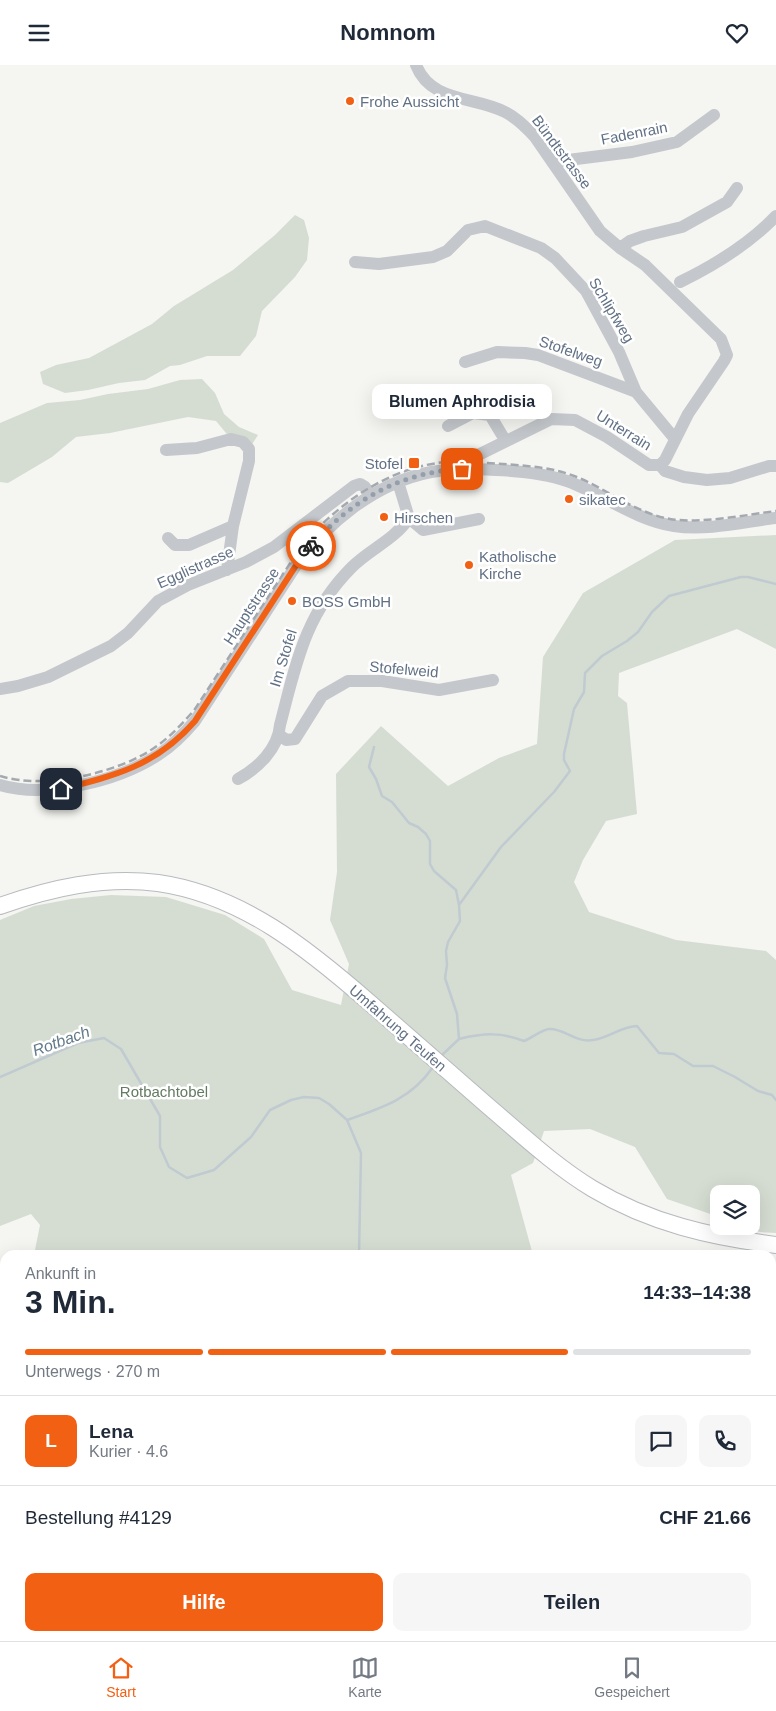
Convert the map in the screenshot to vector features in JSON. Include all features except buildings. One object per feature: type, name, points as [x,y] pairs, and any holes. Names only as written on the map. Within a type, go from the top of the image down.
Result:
[{"type":"main road","name":"Umfahrung Teufen","points":[[0,906],[46,891],[72,885],[118,881],[157,883],[194,891],[237,907],[306,950],[535,1147],[593,1189],[619,1204],[664,1222],[715,1236],[776,1245]]},
{"type":"street","name":"Bündtstrasse","points":[[416,65],[422,77],[434,89],[506,112],[523,124],[535,137],[600,231],[620,248],[645,265],[721,339],[727,355],[688,414],[665,460],[660,465]]},
{"type":"street","name":"Fadenrain","points":[[552,163],[632,152],[677,142],[714,115]]},
{"type":"street","points":[[620,248],[630,241],[644,236],[682,227],[727,202],[737,188]]},
{"type":"street","points":[[680,282],[710,268],[763,229],[776,216]]},
{"type":"street","name":"Schlipfweg","points":[[355,262],[379,265],[433,257],[447,251],[468,230],[485,226],[541,248],[555,258],[586,291],[619,352],[636,391],[675,439]]},
{"type":"street","name":"Stofelweg","points":[[465,362],[497,352],[532,354],[636,391]]},
{"type":"street","points":[[448,425],[473,413],[490,415],[506,440]]},
{"type":"street","name":"Unterrain","points":[[469,469],[472,457],[551,419],[575,420],[606,437],[648,465],[660,465],[666,471],[684,477],[707,480],[730,478],[769,466],[776,466]]},
{"type":"street","points":[[166,450],[197,448],[231,439],[243,442],[249,449],[250,461],[233,526],[227,570]]},
{"type":"street","name":"Hauptstrasse","points":[[0,785],[26,790],[61,789],[129,770],[146,763],[168,748],[195,721],[308,550],[325,532],[371,495],[398,482],[432,472],[469,469],[527,472],[554,477],[578,485],[643,517],[674,526],[708,526],[776,518]]},
{"type":"street","points":[[398,482],[409,518],[423,530],[479,519]]},
{"type":"street","name":"Egglistrasse","points":[[0,689],[48,677],[111,646],[128,633],[158,601],[188,585],[227,570],[274,547],[354,486],[360,484],[371,495]]},
{"type":"street","name":"Im Stofel","points":[[238,779],[251,772],[262,762],[280,735],[280,725],[300,649],[322,604],[351,568],[401,530],[409,518]]},
{"type":"street","points":[[168,538],[175,545],[190,545],[233,526]]},
{"type":"street","name":"Stofelweid","points":[[280,735],[286,740],[295,739],[322,696],[348,681],[382,681],[439,690],[493,680]]},
{"type":"green space","points":[[295,215],[304,220],[309,238],[307,260],[295,277],[262,311],[256,336],[240,356],[207,356],[180,365],[170,366],[145,380],[119,383],[88,390],[65,393],[43,384],[40,372],[56,365],[89,358],[152,324],[174,306],[233,270],[275,235]]},
{"type":"green space","points":[[202,379],[215,393],[224,414],[239,427],[258,435],[249,449],[231,439],[216,421],[188,417],[110,433],[76,437],[52,457],[8,483],[0,482],[0,423],[47,403],[80,400],[148,389],[180,380]]},
{"type":"green space","name":"Rotbachtobel","points":[[776,535],[776,649],[737,629],[619,673],[618,696],[627,703],[637,814],[606,821],[583,860],[574,882],[589,912],[676,940],[766,951],[776,960],[776,1233],[760,1232],[760,1185],[710,1185],[710,1214],[667,1199],[635,1147],[590,1129],[544,1131],[533,1163],[511,1175],[532,1250],[35,1250],[40,1225],[31,1214],[0,1226],[0,920],[34,906],[71,899],[111,895],[166,897],[225,915],[264,939],[292,990],[341,1005],[349,964],[330,920],[337,872],[336,774],[381,726],[448,786],[499,758],[537,744],[543,657],[583,593],[675,540]]},
{"type":"waterway","points":[[441,1056],[459,1039],[457,1014],[445,978],[447,965],[446,951],[448,942],[460,921],[459,905],[501,847],[554,792],[570,771],[564,760],[564,754],[574,709],[584,692],[585,673],[602,656],[638,632],[652,612],[669,596],[741,577],[776,584]]},
{"type":"waterway","points":[[374,747],[369,767],[382,796],[392,802],[409,823],[418,827],[426,834],[430,841],[430,864],[434,871],[456,890],[459,905]]},
{"type":"waterway","points":[[459,1039],[492,1034],[524,1041],[543,1031],[554,1029],[575,1038],[593,1040],[637,1026],[659,1053],[674,1054],[693,1066],[713,1066],[758,1091],[772,1095],[776,1100]]},
{"type":"waterway","name":"Rotbach","points":[[0,1077],[78,1043],[104,1038],[121,1049],[160,1116],[160,1147],[169,1167],[187,1178],[214,1170],[251,1137],[270,1110],[291,1100],[304,1097],[319,1098],[347,1120],[361,1153],[359,1250]]},
{"type":"waterway","points":[[347,1120],[384,1106],[405,1095],[433,1067]]},
{"type":"railway","points":[[0,776],[18,780],[38,781],[81,776],[123,764],[157,746],[178,728],[195,709],[302,545],[332,515],[349,502],[385,479],[405,471],[425,465],[446,462],[475,462],[548,469],[574,476],[633,506],[670,519],[709,520],[776,511]]},
{"type":"way so far","points":[[311,546],[343,516],[371,495],[386,487],[421,474],[462,469]]},
{"type":"place","name":"Frohe Aussicht","points":[[350,101]]},
{"type":"place","name":"Stofel","points":[[414,463]]},
{"type":"place","name":"Blumen Aphrodisia","points":[[462,469]]},
{"type":"place","name":"sikatec","points":[[569,499]]},
{"type":"place","name":"Hirschen","points":[[384,517]]},
{"type":"place","name":"Katholische Kirche","points":[[469,565]]},
{"type":"place","name":"BOSS GmbH","points":[[292,601]]},
{"type":"route","points":[[61,789],[97,780],[146,763],[179,739],[195,721],[295,567],[311,546]]}]
